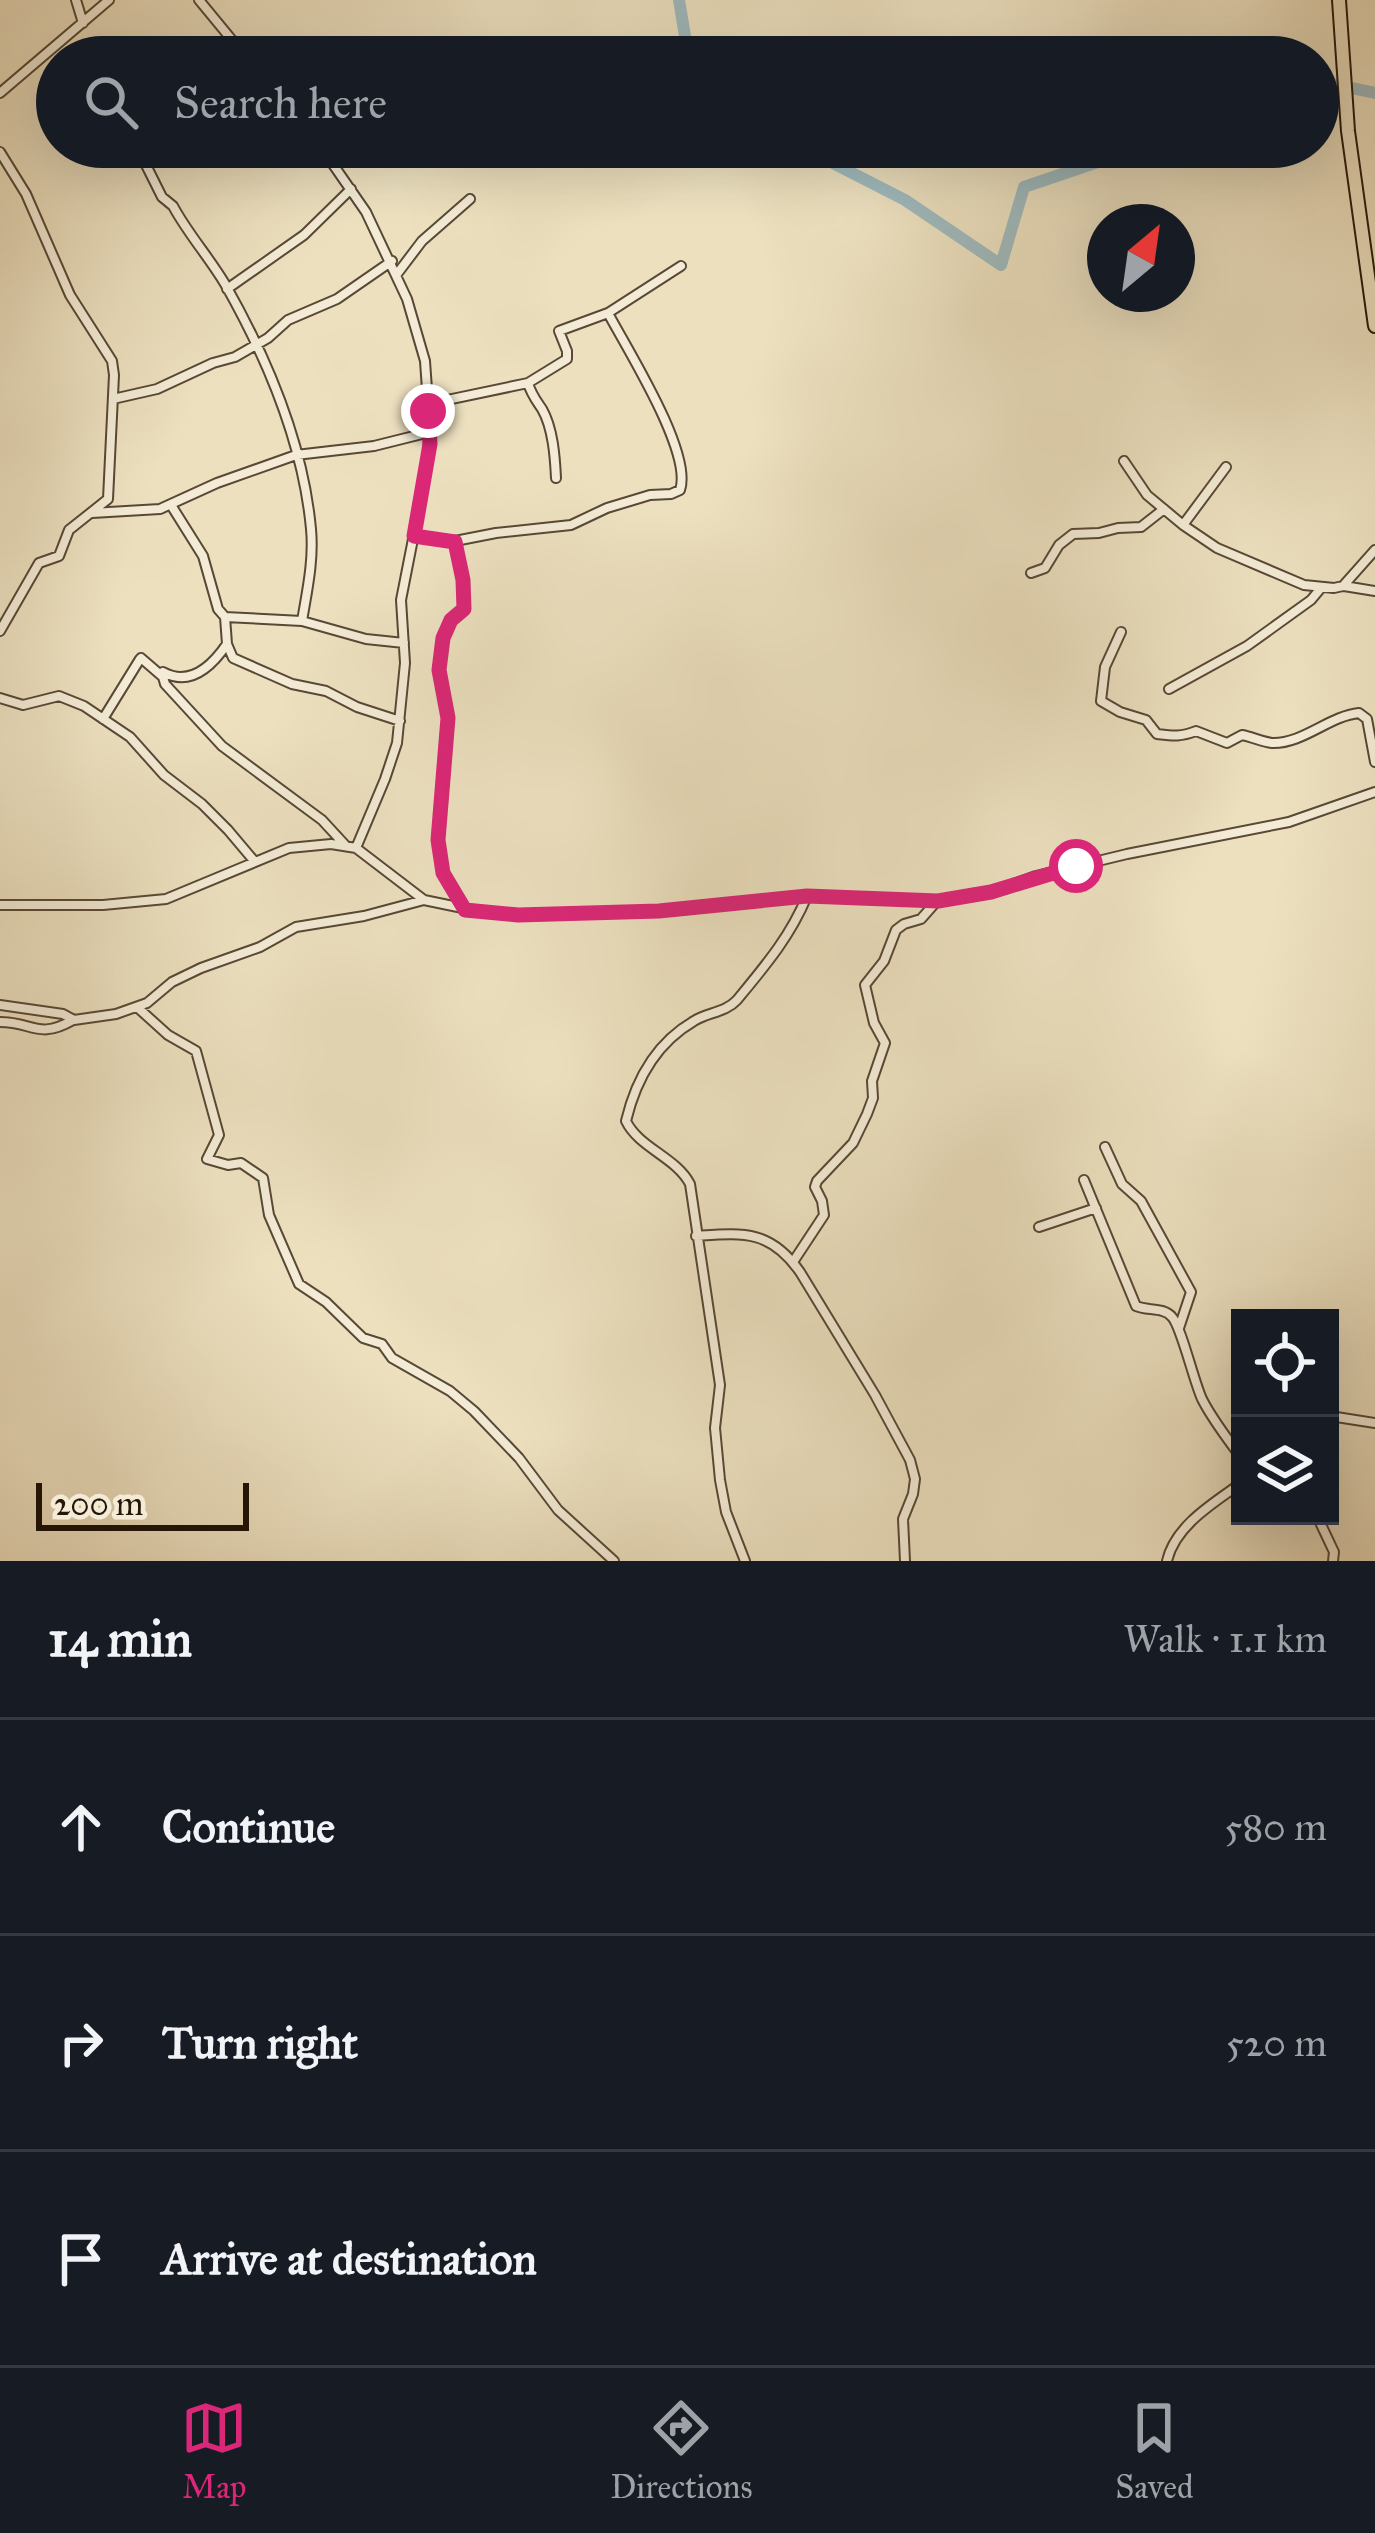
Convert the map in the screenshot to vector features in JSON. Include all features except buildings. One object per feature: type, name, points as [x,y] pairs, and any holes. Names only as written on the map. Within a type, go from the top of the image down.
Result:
[{"type":"highway","points":[[1339,0],[1348,131],[1375,326]]},
{"type":"street","points":[[76,0],[83,24]]},
{"type":"street","points":[[69,36],[109,0]]},
{"type":"street","points":[[199,0],[229,36]]},
{"type":"street","points":[[0,93],[36,63]]},
{"type":"street","points":[[0,152],[26,194],[70,295],[112,361],[113,399],[109,495],[69,530],[59,556],[39,563],[0,631]]},
{"type":"street","points":[[147,168],[227,289],[280,397],[311,528],[302,621]]},
{"type":"street","points":[[336,168],[392,261],[413,317],[425,361],[430,432],[401,600],[404,643],[397,743],[386,779],[351,847]]},
{"type":"street","points":[[227,289],[304,236],[351,189]]},
{"type":"street","points":[[397,274],[422,241],[470,199]]},
{"type":"street","points":[[113,399],[157,388],[235,357],[288,320],[337,299],[392,261]]},
{"type":"street","points":[[428,404],[528,383],[567,359],[559,331],[608,314],[681,266]]},
{"type":"street","points":[[414,536],[455,542],[571,525],[607,508],[680,490],[684,479],[681,461],[654,396],[608,314]]},
{"type":"street","points":[[528,383],[543,412],[556,478]]},
{"type":"street","points":[[91,513],[160,508],[296,455],[374,446],[430,432]]},
{"type":"street","points":[[1124,460],[1147,494],[1216,548],[1304,585],[1375,591]]},
{"type":"street","points":[[1183,525],[1226,467]]},
{"type":"street","points":[[171,505],[202,556],[236,660],[400,721]]},
{"type":"street","points":[[1030,573],[1045,568],[1059,545],[1073,534],[1141,527],[1164,509]]},
{"type":"street","points":[[455,542],[464,609],[451,620],[443,638],[439,670],[448,718],[438,840],[443,873],[465,910]]},
{"type":"street","points":[[1342,586],[1375,550]]},
{"type":"street","points":[[1169,689],[1247,646],[1311,600],[1321,587]]},
{"type":"street","points":[[225,617],[302,621],[366,639],[404,643]]},
{"type":"street","points":[[1121,632],[1105,667],[1101,701],[1146,720],[1157,734],[1178,737],[1196,731],[1220,742],[1242,735],[1271,743],[1359,712],[1367,719],[1375,762]]},
{"type":"street","points":[[141,658],[171,677],[184,679],[206,668],[227,644]]},
{"type":"street","points":[[103,719],[141,658]]},
{"type":"street","points":[[141,658],[222,746],[351,847],[424,900],[465,910],[518,915],[659,911],[807,896],[938,901],[991,892],[1127,854],[1289,822],[1375,792]]},
{"type":"street","points":[[0,698],[23,705],[59,696],[84,706],[130,737],[164,775],[202,804],[254,862]]},
{"type":"street","points":[[0,905],[103,905],[166,899],[299,846],[351,847]]},
{"type":"street","points":[[745,1561],[726,1512],[720,1480],[715,1428],[720,1385],[690,1184],[685,1174],[629,1129],[626,1121],[641,1076],[655,1053],[696,1019],[730,1007],[783,944],[807,896]]},
{"type":"street","points":[[0,1022],[46,1030],[74,1020],[105,1017],[147,1003],[172,982],[260,947],[296,927],[424,900]]},
{"type":"street","points":[[793,1262],[824,1215],[814,1187],[853,1143],[872,1103],[872,1081],[885,1042],[874,1023],[866,985],[884,961],[896,930],[921,919],[938,901]]},
{"type":"street","points":[[0,1005],[63,1013],[74,1020]]},
{"type":"street","points":[[137,1007],[196,1051],[218,1127],[219,1138],[207,1159],[241,1163],[263,1178],[269,1216],[299,1284],[326,1302],[363,1338],[382,1344],[392,1358],[450,1391],[491,1426],[558,1510],[614,1561]]},
{"type":"street","points":[[1105,1147],[1122,1184],[1141,1202],[1191,1292],[1179,1330]]},
{"type":"street","points":[[1084,1180],[1136,1306],[1170,1314],[1203,1400],[1231,1442]]},
{"type":"street","points":[[1039,1227],[1096,1208]]},
{"type":"street","points":[[696,1236],[752,1234],[793,1262],[910,1460],[916,1479],[903,1519],[905,1561]]},
{"type":"street","points":[[1336,1417],[1375,1423]]},
{"type":"street","points":[[1167,1561],[1184,1528],[1231,1491]]},
{"type":"street","points":[[1321,1525],[1334,1552],[1333,1561]]},
{"type":"waterway","points":[[679,0],[685,36]]},
{"type":"waterway","points":[[1339,85],[1375,93]]},
{"type":"waterway","points":[[842,168],[905,200],[1001,265],[1024,187],[1080,168]]},
{"type":"route","points":[[428,411],[430,444],[414,536],[455,542],[463,580],[464,609],[451,620],[443,638],[439,670],[448,718],[438,840],[443,873],[465,910],[518,915],[659,911],[807,896],[938,901],[991,892],[1076,866]]}]
